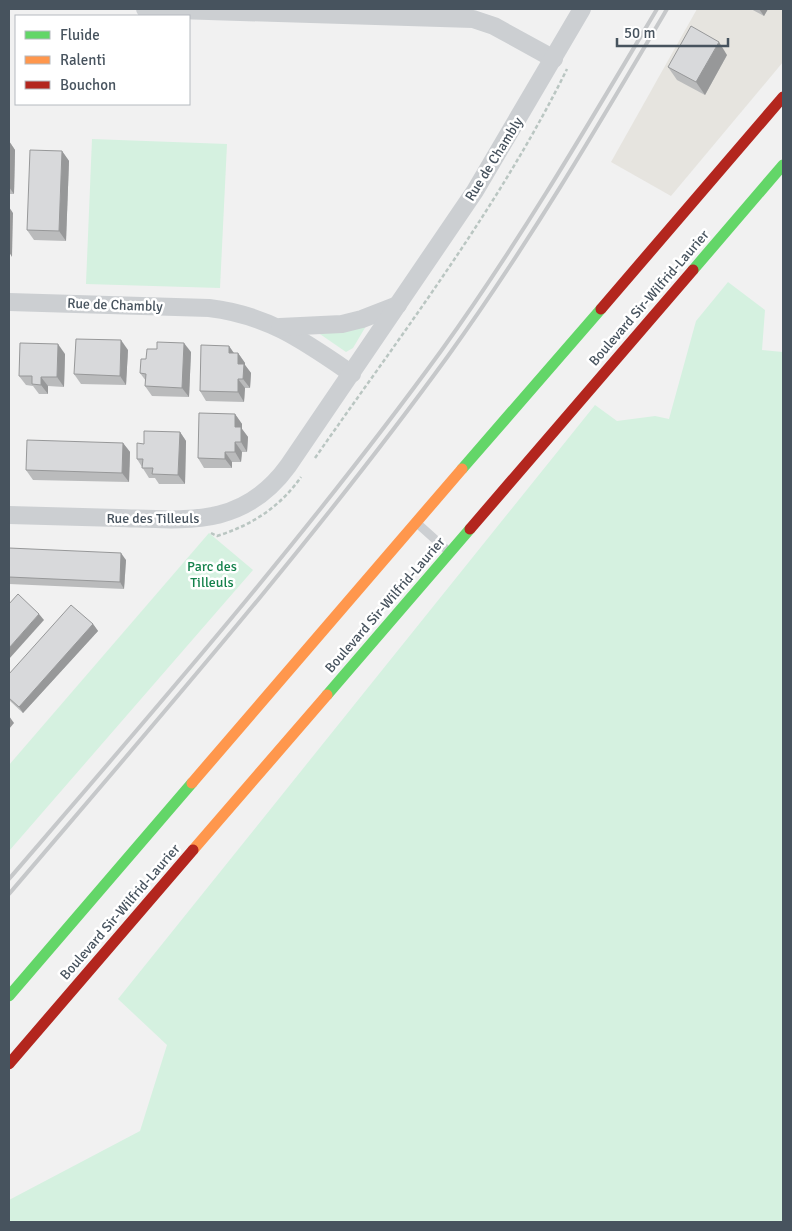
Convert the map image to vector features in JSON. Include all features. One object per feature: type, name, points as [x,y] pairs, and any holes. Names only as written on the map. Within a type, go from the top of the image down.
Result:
[{"type":"main road","points":[[9,996],[783,97]]},
{"type":"main road","name":"Boulevard Sir-Wilfrid-Laurier","points":[[9,1064],[783,165]]},
{"type":"street","points":[[145,9],[473,19],[494,26],[554,59]]},
{"type":"street","name":"Rue de Chambly","points":[[9,302],[209,308],[248,315],[279,327],[352,374],[475,191],[582,9]]},
{"type":"street","name":"Rue de Chambly","points":[[279,327],[342,324],[362,319],[398,305]]},
{"type":"street","name":"Rue des Tilleuls","points":[[9,515],[194,520],[233,511],[260,496],[282,475],[352,374]]},
{"type":"lane","points":[[416,522],[450,552]]},
{"type":"shaded area","points":[[697,9],[783,9],[783,62],[671,196],[611,162]]},
{"type":"green space","points":[[92,139],[227,144],[220,288],[86,284]]},
{"type":"green space","points":[[728,282],[765,310],[762,350],[783,352],[783,1222],[9,1222],[9,1200],[140,1131],[167,1045],[118,999],[595,405],[617,421],[655,416],[669,419],[696,321]]},
{"type":"green space","points":[[366,326],[353,348],[346,352],[317,332]]},
{"type":"green space","name":"Parc des Tilleuls","points":[[209,533],[253,570],[9,851],[9,765]]},
{"type":"building","points":[[691,26],[719,42],[696,82],[668,67]]},
{"type":"building","points":[[30,150],[62,151],[59,231],[27,230]]},
{"type":"building","points":[[76,339],[121,340],[120,376],[74,374]]},
{"type":"building","points":[[157,342],[184,343],[182,388],[145,386],[146,374],[140,373],[141,359],[146,359],[147,349],[157,349]]},
{"type":"building","points":[[20,343],[58,344],[57,377],[41,377],[41,385],[32,384],[32,376],[19,376]]},
{"type":"building","points":[[201,345],[229,346],[229,353],[238,353],[238,364],[244,364],[243,379],[238,379],[238,392],[200,391]]},
{"type":"building","points":[[199,413],[235,414],[235,427],[241,427],[241,442],[235,442],[235,452],[225,452],[225,459],[198,458]]},
{"type":"building","points":[[144,431],[180,432],[178,475],[152,474],[153,468],[142,468],[143,459],[137,459],[137,443],[144,444]]},
{"type":"building","points":[[27,440],[123,443],[122,473],[26,470]]},
{"type":"building","points":[[9,548],[121,553],[120,582],[9,577]]},
{"type":"building","points":[[18,594],[39,614],[9,648],[9,604]]},
{"type":"building","points":[[71,605],[93,624],[19,707],[9,698],[9,674]]},
{"type":"railway","points":[[9,879],[230,620],[338,487],[441,351],[553,182],[657,9]]},
{"type":"railway","points":[[9,894],[234,629],[396,426],[478,314],[534,228],[667,9]]},
{"type":"traffic: fast","points":[[693,270],[783,165]]},
{"type":"traffic: fast","points":[[462,469],[601,309]]},
{"type":"traffic: fast","points":[[327,695],[470,529]]},
{"type":"traffic: fast","points":[[9,996],[192,783]]},
{"type":"traffic: slow","points":[[192,783],[462,469]]},
{"type":"traffic: slow","points":[[193,850],[327,695]]},
{"type":"traffic: jam","points":[[601,309],[783,97]]},
{"type":"traffic: jam","points":[[470,529],[693,270]]},
{"type":"traffic: jam","points":[[9,1064],[193,850]]}]
